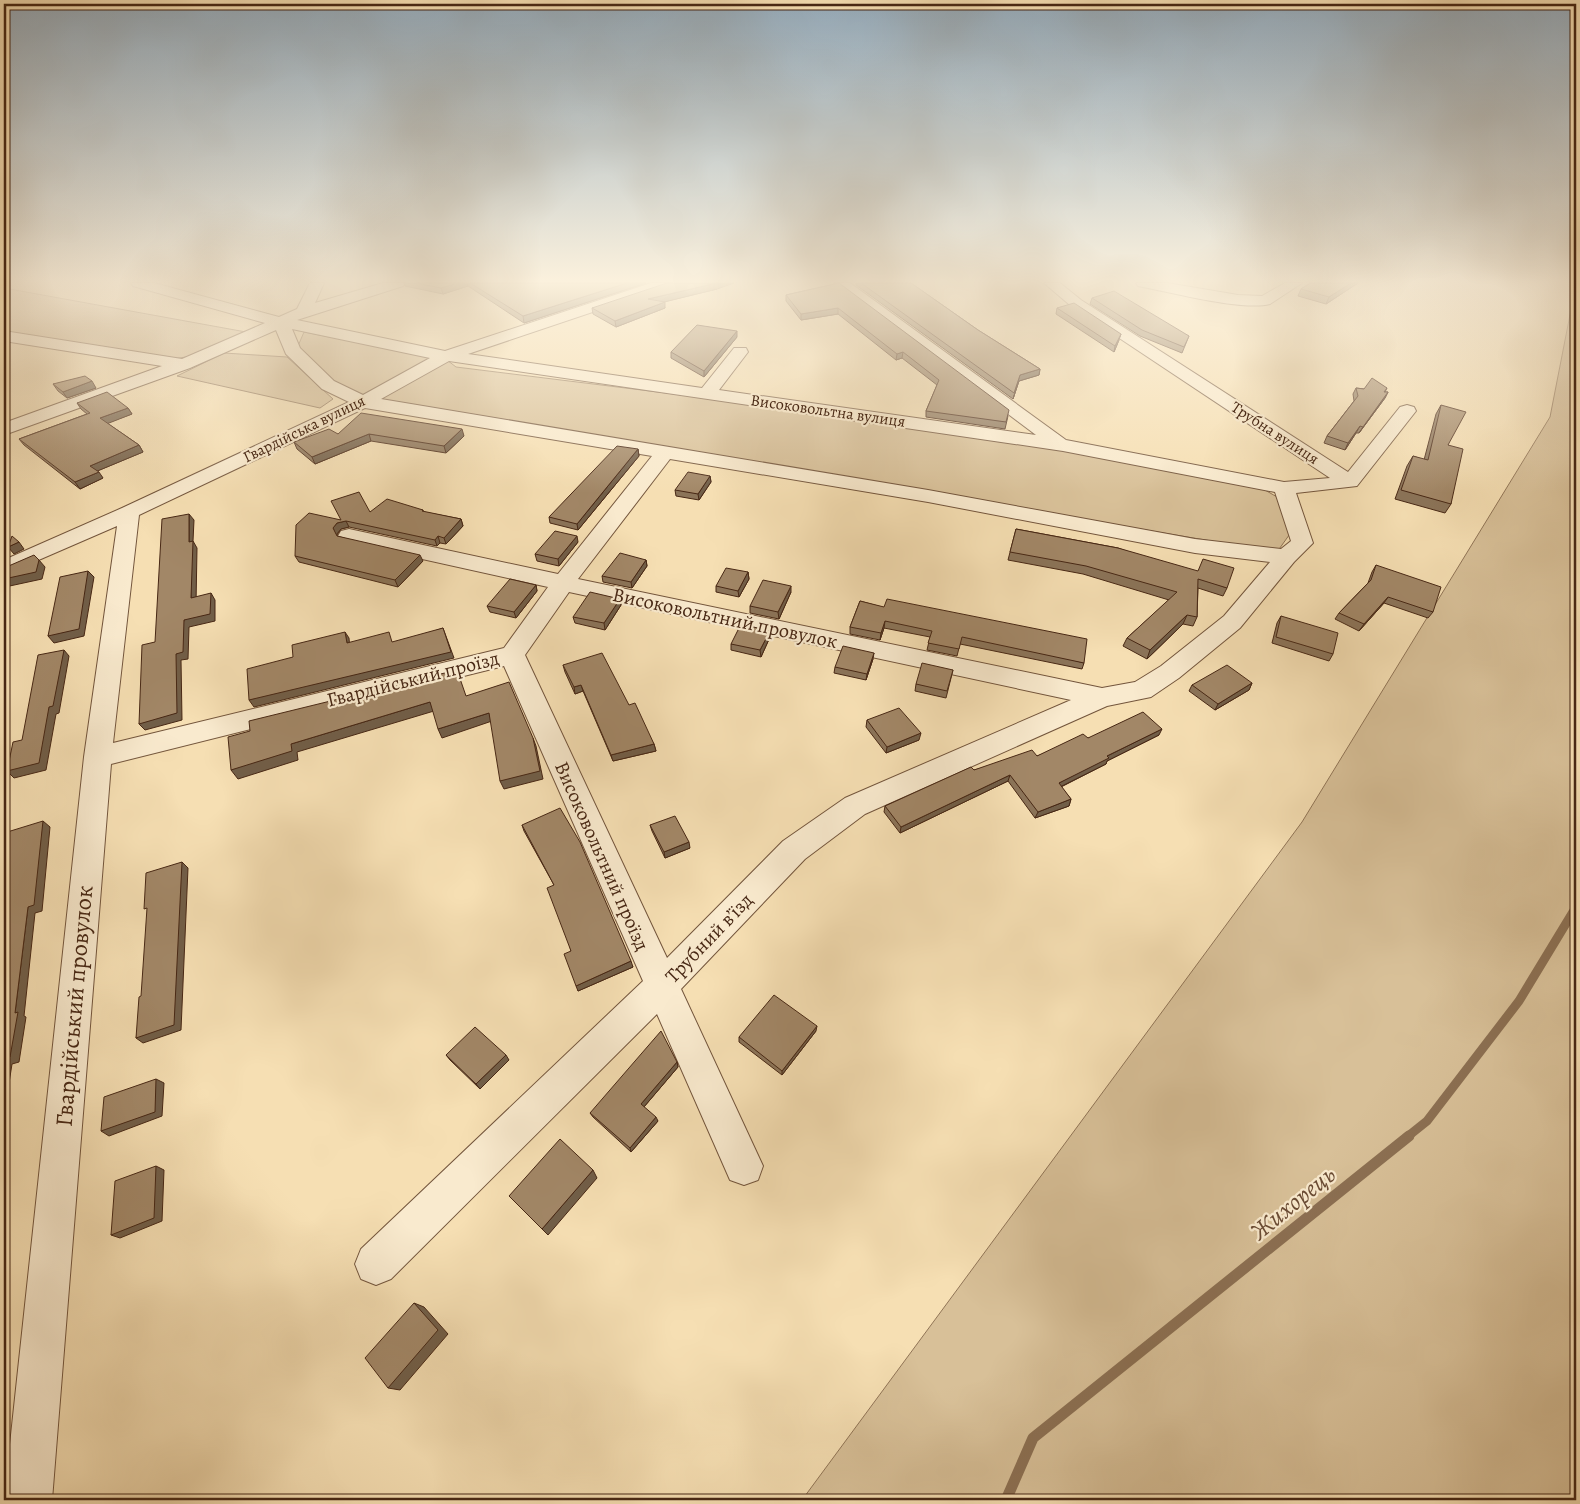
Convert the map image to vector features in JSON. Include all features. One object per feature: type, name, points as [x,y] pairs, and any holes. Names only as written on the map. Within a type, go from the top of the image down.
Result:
[{"type":"street","points":[[114,353],[184,364]]},
{"type":"street","points":[[4,429],[209,353]]},
{"type":"street","points":[[295,353],[328,385],[363,402],[928,496],[1195,546],[1286,557]]},
{"type":"street","name":"Високовольтна вулиця","points":[[432,353],[1063,445],[1284,488],[1350,482]]},
{"type":"street","name":"Гвардійська вулиця","points":[[4,568],[129,512],[363,402],[454,353]]},
{"type":"street","points":[[707,394],[739,353]]},
{"type":"street","points":[[937,353],[1063,445]]},
{"type":"street","name":"Трубна вулиця","points":[[1153,353],[1350,482]]},
{"type":"street","points":[[1350,482],[1407,411]]},
{"type":"street","name":"Гвардійський проїзд","points":[[98,757],[512,655],[562,583],[665,453]]},
{"type":"street","points":[[1102,697],[1142,690],[1170,672],[1232,622],[1286,557],[1302,543],[1284,488]]},
{"type":"street","name":"Гвардійський провулок","points":[[28,1500],[98,757],[129,512]]},
{"type":"street","name":"Високовольтний провулок","points":[[349,536],[1102,697]]},
{"type":"street","name":"Високовольтний проїзд","points":[[512,655],[661,987],[744,1166]]},
{"type":"street","name":"Трубний в’їзд","points":[[376,1264],[661,987],[794,850],[855,806],[1102,697]]},
{"type":"shaded area","points":[[137,353],[198,353],[173,359]]},
{"type":"shaded area","points":[[224,353],[287,357],[333,399],[320,408],[177,376]]},
{"type":"shaded area","points":[[305,353],[412,353],[447,360],[456,367],[706,398],[1049,448],[1258,486],[1284,501],[1292,531],[1277,552],[364,399],[334,383]]},
{"type":"shaded area","points":[[1562,353],[1576,353],[1576,1500],[802,1500],[1302,822],[1550,417]]},
{"type":"building","points":[[673,353],[719,353],[704,371]]},
{"type":"building","points":[[905,353],[933,353],[1009,410],[1006,422],[926,411],[939,380]]},
{"type":"building","points":[[959,353],[1015,353],[1040,369],[1020,375],[1014,393]]},
{"type":"building","points":[[85,376],[92,381],[63,392],[53,384]]},
{"type":"building","points":[[1372,378],[1387,388],[1384,392],[1388,392],[1363,427],[1360,426],[1348,443],[1327,436],[1358,396],[1356,388],[1364,389]]},
{"type":"building","points":[[107,392],[128,408],[100,418],[139,445],[90,466],[99,472],[75,482],[19,439],[90,413],[77,403]]},
{"type":"building","points":[[1441,405],[1466,412],[1448,445],[1463,449],[1451,504],[1401,490],[1413,456],[1428,460]]},
{"type":"building","points":[[361,413],[462,429],[444,446],[369,434],[312,457],[294,442],[329,429],[338,434]]},
{"type":"building","points":[[617,446],[638,449],[577,524],[549,517]]},
{"type":"building","points":[[688,472],[710,476],[698,494],[675,490]]},
{"type":"building","points":[[359,492],[370,512],[387,499],[422,511],[461,519],[444,538],[438,536],[435,540],[346,521],[337,523],[333,528],[337,536],[420,555],[395,580],[295,556],[296,525],[309,513],[341,520],[331,501]]},
{"type":"building","points":[[189,514],[189,542],[193,541],[191,598],[211,593],[210,614],[184,620],[183,652],[176,654],[177,713],[139,724],[142,645],[155,642],[162,519]]},
{"type":"building","points":[[1016,529],[1118,548],[1198,571],[1203,559],[1234,568],[1227,588],[1198,579],[1197,617],[1187,615],[1150,650],[1127,638],[1177,592],[1086,566],[1010,552]]},
{"type":"building","points":[[555,531],[577,536],[558,559],[535,554]]},
{"type":"building","points":[[12,536],[19,542],[8,547]]},
{"type":"building","points":[[620,553],[646,560],[631,582],[602,576]]},
{"type":"building","points":[[34,555],[39,560],[36,572],[4,579],[4,568]]},
{"type":"building","points":[[1376,565],[1441,587],[1433,612],[1388,597],[1364,624],[1339,613],[1371,580]]},
{"type":"building","points":[[726,568],[748,572],[738,591],[716,586]]},
{"type":"building","points":[[88,571],[79,629],[48,636],[60,577]]},
{"type":"building","points":[[510,579],[536,585],[514,612],[487,606]]},
{"type":"building","points":[[763,580],[791,586],[778,612],[750,606]]},
{"type":"building","points":[[590,592],[620,599],[604,623],[573,617]]},
{"type":"building","points":[[887,599],[1087,639],[1084,663],[962,637],[959,649],[928,643],[932,631],[885,621],[881,633],[850,627],[860,601],[884,607]]},
{"type":"building","points":[[1281,616],[1338,633],[1333,654],[1276,637]]},
{"type":"building","points":[[741,624],[770,631],[760,650],[731,644]]},
{"type":"building","points":[[443,628],[451,652],[249,700],[247,669],[293,657],[292,645],[345,632],[347,643],[389,632],[392,642]]},
{"type":"building","points":[[843,646],[874,653],[867,674],[835,667]]},
{"type":"building","points":[[64,650],[53,706],[49,707],[39,763],[7,771],[13,742],[22,740],[38,655]]},
{"type":"building","points":[[602,653],[629,705],[635,703],[654,744],[611,755],[581,685],[574,687],[563,665]]},
{"type":"building","points":[[922,663],[953,670],[947,691],[916,684]]},
{"type":"building","points":[[1227,665],[1252,683],[1218,704],[1192,685]]},
{"type":"building","points":[[457,670],[466,696],[509,682],[533,738],[540,771],[500,781],[489,713],[438,729],[430,702],[291,744],[292,751],[231,770],[228,737],[250,731],[249,721]]},
{"type":"building","points":[[899,708],[921,733],[887,747],[867,720]]},
{"type":"building","points":[[1143,712],[1162,729],[1107,756],[1109,758],[1059,783],[1071,799],[1038,812],[1010,775],[901,827],[885,806],[971,767],[974,770],[1032,750],[1037,756],[1083,734],[1088,738]]},
{"type":"building","points":[[560,808],[580,842],[631,961],[576,986],[564,954],[571,951],[547,888],[554,885],[522,825]]},
{"type":"building","points":[[675,816],[689,842],[664,852],[650,825]]},
{"type":"building","points":[[43,821],[34,905],[28,907],[15,1013],[18,1012],[10,1057],[4,1059],[4,833]]},
{"type":"building","points":[[182,862],[174,1025],[136,1038],[147,908],[144,909],[146,873]]},
{"type":"building","points":[[774,995],[817,1026],[782,1071],[739,1037]]},
{"type":"building","points":[[475,1027],[506,1055],[476,1084],[446,1055]]},
{"type":"building","points":[[661,1031],[677,1062],[641,1104],[656,1117],[630,1148],[590,1113]]},
{"type":"building","points":[[156,1079],[155,1112],[101,1131],[104,1097]]},
{"type":"building","points":[[560,1139],[593,1170],[542,1229],[509,1196]]},
{"type":"building","points":[[156,1166],[154,1218],[111,1235],[115,1181]]},
{"type":"building","points":[[414,1303],[438,1330],[388,1388],[365,1358]]},
{"type":"waterway","name":"Жихорець","points":[[1407,1137],[1427,1121],[1519,1001],[1576,907]]},
{"type":"waterway","name":"Жихорець","points":[[1006,1500],[1033,1438],[1409,1136]]}]
